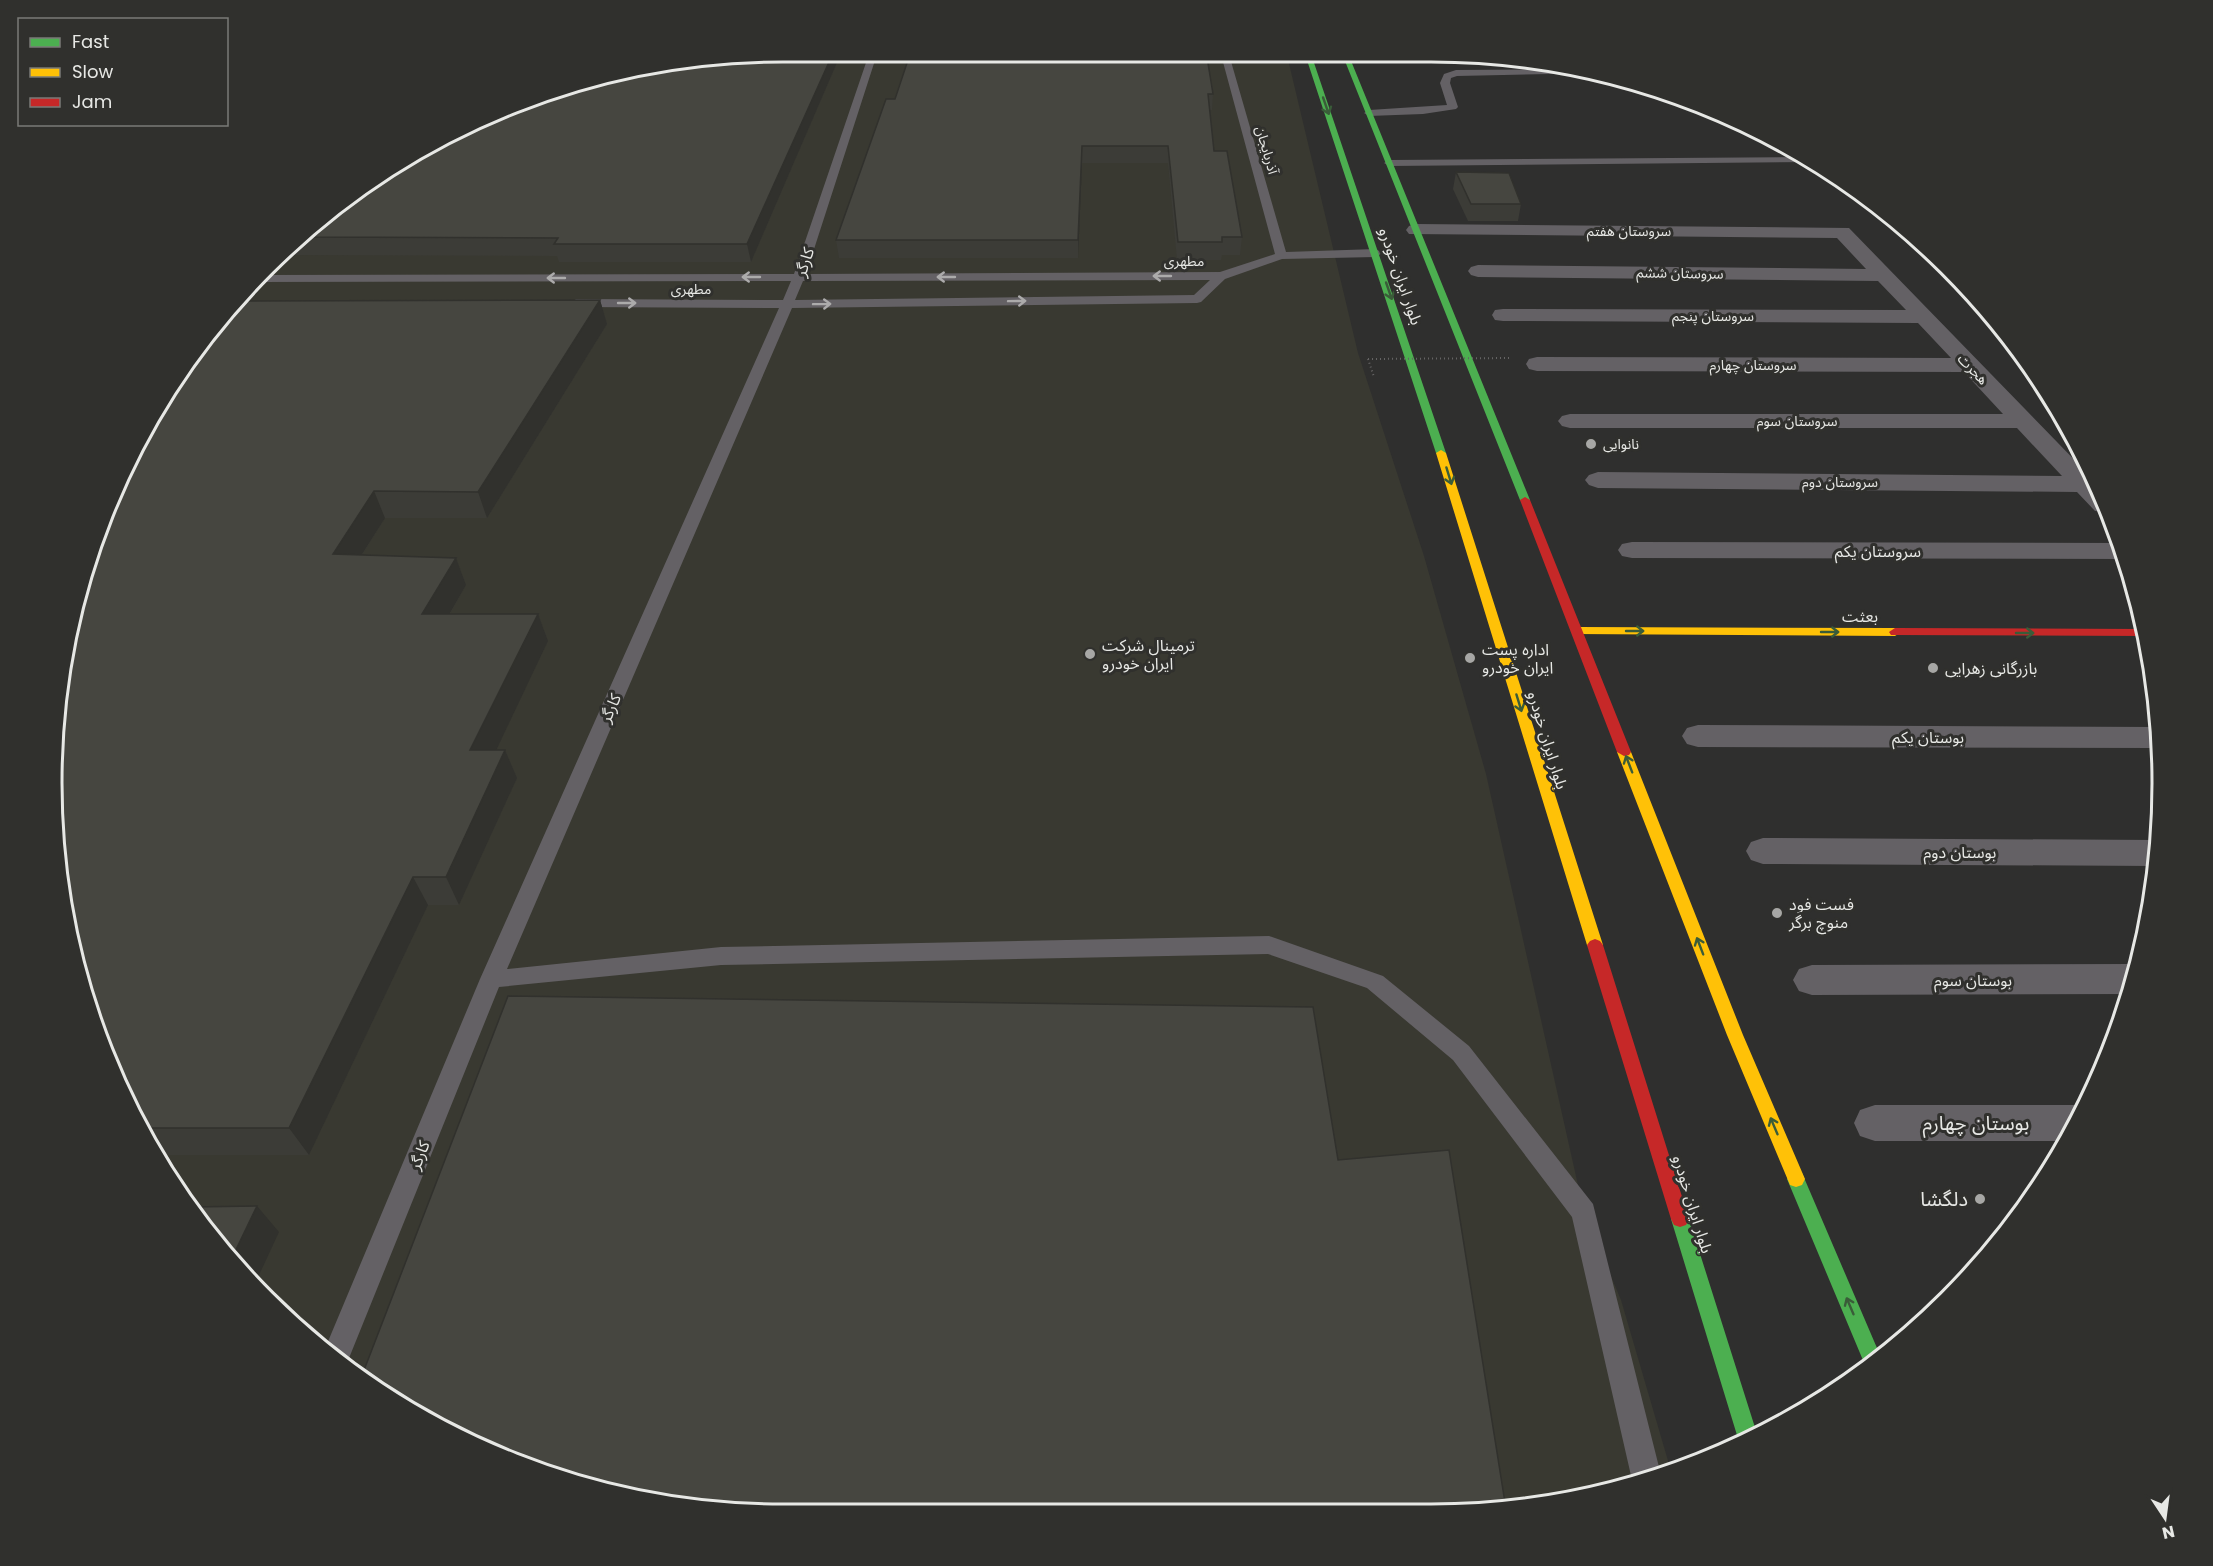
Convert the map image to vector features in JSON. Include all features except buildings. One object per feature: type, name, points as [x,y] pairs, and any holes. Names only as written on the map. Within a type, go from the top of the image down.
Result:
[{"type":"main road","name":"بلوار ایران خودرو","points":[[1311,62],[1418,377],[1746,1431]]},
{"type":"main road","name":"بلوار ایران خودرو","points":[[1348,62],[1577,631],[1735,1035],[1870,1354]]},
{"type":"main road","name":"بعثت","points":[[1577,631],[2136,633]]},
{"type":"street","name":"سروستان هفتم","points":[[1416,230],[1842,232]]},
{"type":"street","name":"هجرت","points":[[1842,232],[2089,490]]},
{"type":"street","name":"سروستان ششم","points":[[1478,271],[1883,275]]},
{"type":"street","name":"سروستان پنجم","points":[[1503,315],[1924,317]]},
{"type":"street","name":"سروستان چهارم","points":[[1537,364],[1969,365]]},
{"type":"street","name":"سروستان سوم","points":[[1570,421],[2023,421]]},
{"type":"street","name":"سروستان دوم","points":[[1598,480],[2083,484]]},
{"type":"street","name":"سروستان یکم","points":[[1632,550],[2113,551]]},
{"type":"street","name":"بوستان یکم","points":[[1698,736],[2150,738]]},
{"type":"street","name":"بوستان دوم","points":[[1763,851],[2147,854]]},
{"type":"street","name":"بوستان سوم","points":[[1812,980],[2124,979]]},
{"type":"street","name":"بوستان چهارم","points":[[1875,1123],[2066,1123]]},
{"type":"lane","name":"کارگر","points":[[338,1350],[491,979],[788,304],[870,62]]},
{"type":"lane","name":"آذربایجان","points":[[1227,62],[1281,256]]},
{"type":"lane","points":[[1369,113],[1423,111],[1453,106],[1445,83],[1447,76],[1456,73],[1553,72]]},
{"type":"lane","points":[[1389,163],[1794,160]]},
{"type":"lane","points":[[1221,276],[1281,256],[1376,253]]},
{"type":"lane","name":"مطهری","points":[[267,279],[1221,276]]},
{"type":"lane","name":"مطهری","points":[[563,303],[788,304],[1197,299],[1221,276]]},
{"type":"lane","points":[[491,979],[721,956],[1269,945],[1375,982],[1461,1053],[1584,1212],[1645,1471]]},
{"type":"path","points":[[1374,377],[1368,359],[1512,358],[1509,349]]},
{"type":"shaded area","points":[[783,62],[1289,62],[1358,353],[1424,556],[1486,774],[1584,1212],[1621,1300],[1669,1464],[1617,1480],[1571,1491],[1477,1503],[1430,1504],[736,1503],[642,1491],[596,1480],[507,1450],[422,1408],[382,1383],[307,1325],[241,1259],[211,1222],[183,1184],[158,1144],[127,1084],[173,399],[211,344],[241,307],[307,241],[382,183],[464,136],[507,116],[551,100],[642,75],[736,63]]},
{"type":"traffic: fast","points":[[1311,62],[1441,453]]},
{"type":"traffic: fast","points":[[1348,62],[1525,500]]},
{"type":"traffic: fast","points":[[1796,1179],[1870,1354]]},
{"type":"traffic: fast","points":[[1680,1219],[1746,1431]]},
{"type":"traffic: slow","points":[[1441,453],[1595,945]]},
{"type":"traffic: slow","points":[[1577,631],[1895,632]]},
{"type":"traffic: slow","points":[[1624,752],[1735,1035],[1796,1179]]},
{"type":"traffic: jam","points":[[1525,500],[1624,752]]},
{"type":"traffic: jam","points":[[1895,632],[2136,633]]},
{"type":"traffic: jam","points":[[1595,945],[1680,1219]]},
{"type":"place","name":"نانوایی","points":[[1591,444]]},
{"type":"place","name":"ترمینال شرکت ایران خودرو","points":[[1090,654]]},
{"type":"place","name":"اداره پست ایران خودرو","points":[[1470,658]]},
{"type":"place","name":"بازرگانی زهرایی","points":[[1933,668]]},
{"type":"place","name":"فست فود منوچ برگر","points":[[1777,913]]},
{"type":"place","name":"دلگشا","points":[[1980,1199]]}]
